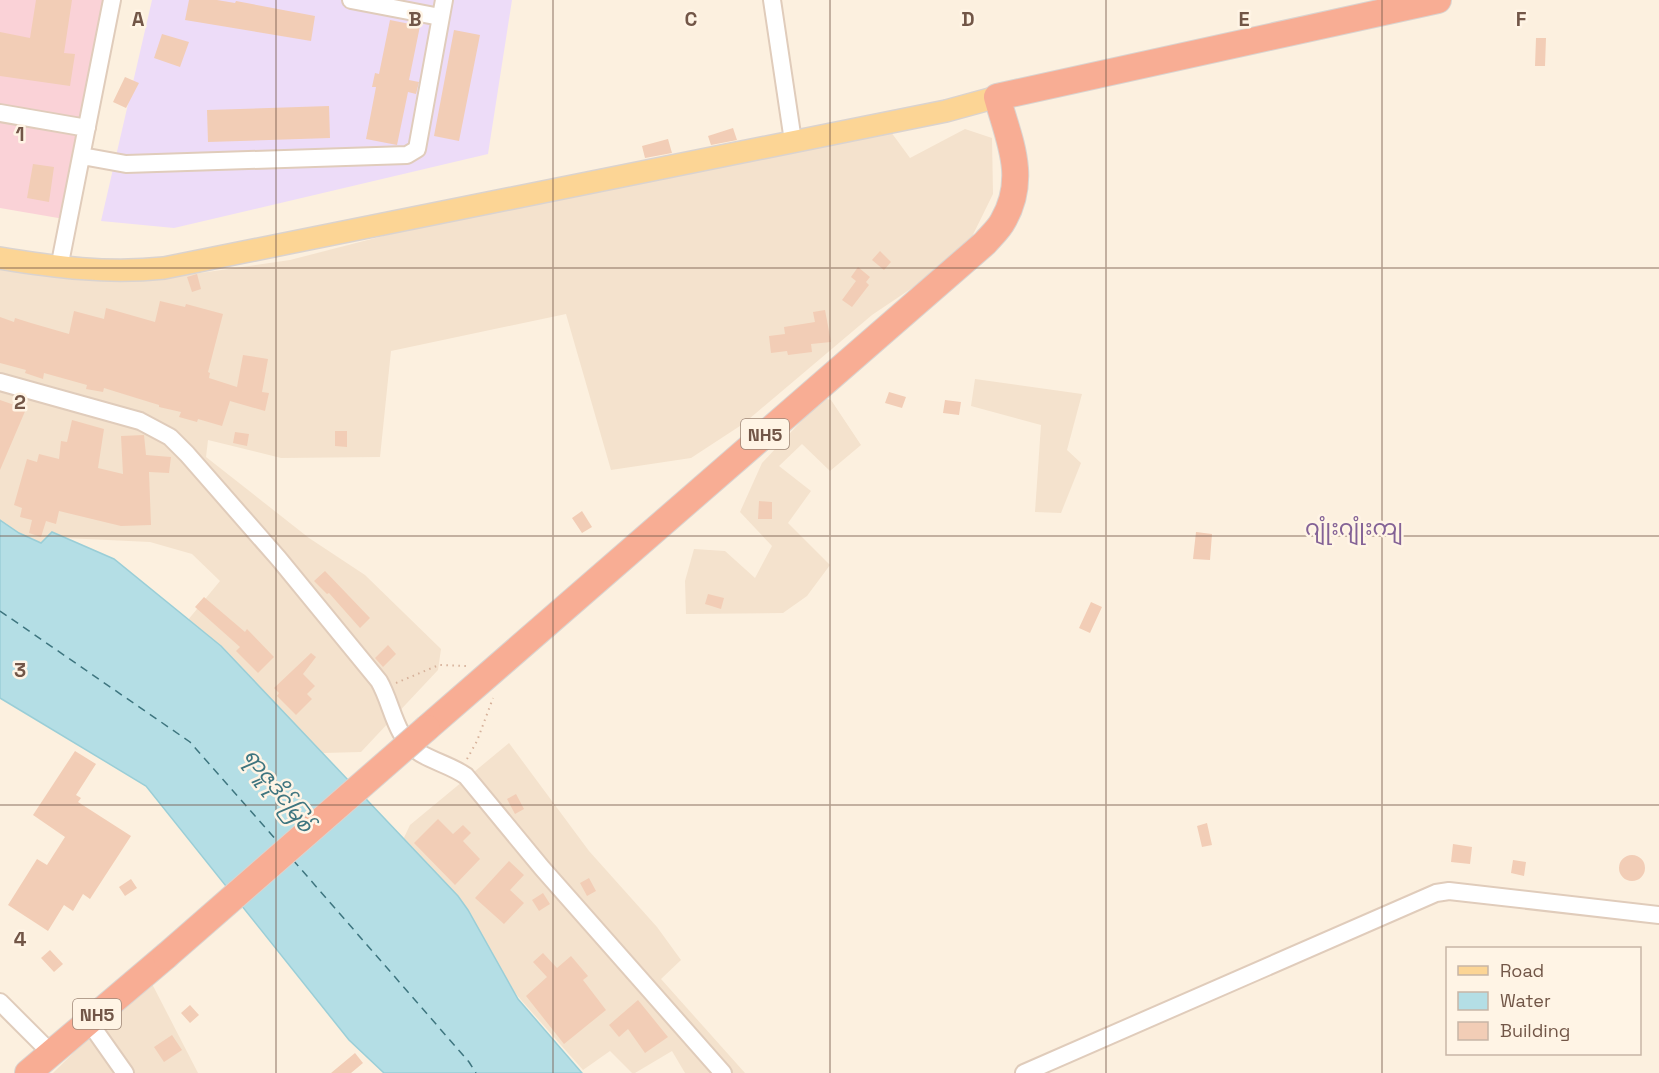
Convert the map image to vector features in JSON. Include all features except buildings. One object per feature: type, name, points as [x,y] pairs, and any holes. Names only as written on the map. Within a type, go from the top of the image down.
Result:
[{"type":"highway","points":[[997,97],[1438,0]]},
{"type":"highway","name":"NH5","points":[[28,1073],[166,956],[985,243],[1003,221],[1016,186],[1016,162],[997,97]]},
{"type":"main road","points":[[0,258],[59,268],[110,271],[164,268],[229,257],[946,111],[997,97]]},
{"type":"street","points":[[59,268],[112,0]]},
{"type":"street","points":[[82,156],[126,164],[407,156],[417,149],[442,8],[351,0]]},
{"type":"street","points":[[772,0],[793,141]]},
{"type":"street","points":[[0,113],[87,128]]},
{"type":"street","points":[[0,382],[140,421],[170,437],[279,559],[380,681],[397,727],[407,740],[418,752],[452,766],[466,776],[542,868],[723,1073]]},
{"type":"street","points":[[1024,1073],[1436,893],[1449,891],[1659,915]]},
{"type":"street","points":[[0,1002],[51,1053]]},
{"type":"street","points":[[89,1022],[125,1073]]},
{"type":"path","points":[[384,689],[440,665],[485,666],[494,669],[496,686],[493,699],[477,741],[460,772]]},
{"type":"shaded area","points":[[0,0],[104,0],[64,219],[0,208]]},
{"type":"shaded area","points":[[152,0],[512,0],[488,154],[174,228],[101,221]]},
{"type":"shaded area","points":[[965,129],[992,138],[993,194],[964,253],[872,315],[743,424],[691,458],[611,470],[566,314],[391,351],[380,457],[281,458],[208,440],[206,457],[309,538],[365,575],[441,649],[438,670],[361,752],[323,753],[183,626],[220,581],[192,554],[150,542],[65,538],[28,551],[0,526],[0,267],[48,276],[152,280],[290,260],[488,209],[891,132],[910,158]]},
{"type":"shaded area","points":[[975,379],[1082,394],[1067,450],[1081,463],[1061,513],[1035,512],[1041,425],[971,406]]},
{"type":"shaded area","points":[[823,398],[831,400],[861,445],[830,471],[802,444],[779,466],[811,491],[788,523],[830,565],[807,596],[783,613],[686,614],[685,581],[694,549],[725,551],[755,578],[772,546],[740,512],[762,463]]},
{"type":"shaded area","points":[[509,743],[589,851],[657,927],[681,960],[661,979],[745,1073],[685,1073],[672,1051],[635,1073],[632,1073],[610,1051],[583,1070],[492,967],[401,844],[410,825]]},
{"type":"shaded area","points":[[149,978],[198,1073],[53,1073]]},
{"type":"water","name":"ရာဇူဒိုင်မြစ်","points":[[0,520],[19,533],[41,543],[52,532],[114,559],[221,646],[458,896],[518,999],[582,1073],[384,1073],[349,1040],[146,786],[0,698]]},
{"type":"ferry route","points":[[0,611],[190,742],[278,842]]},
{"type":"ferry route","points":[[293,860],[469,1062],[476,1073]]},
{"type":"district","name":"ဂျုံးဂျုံးကျ","points":[[1354,527]]}]
